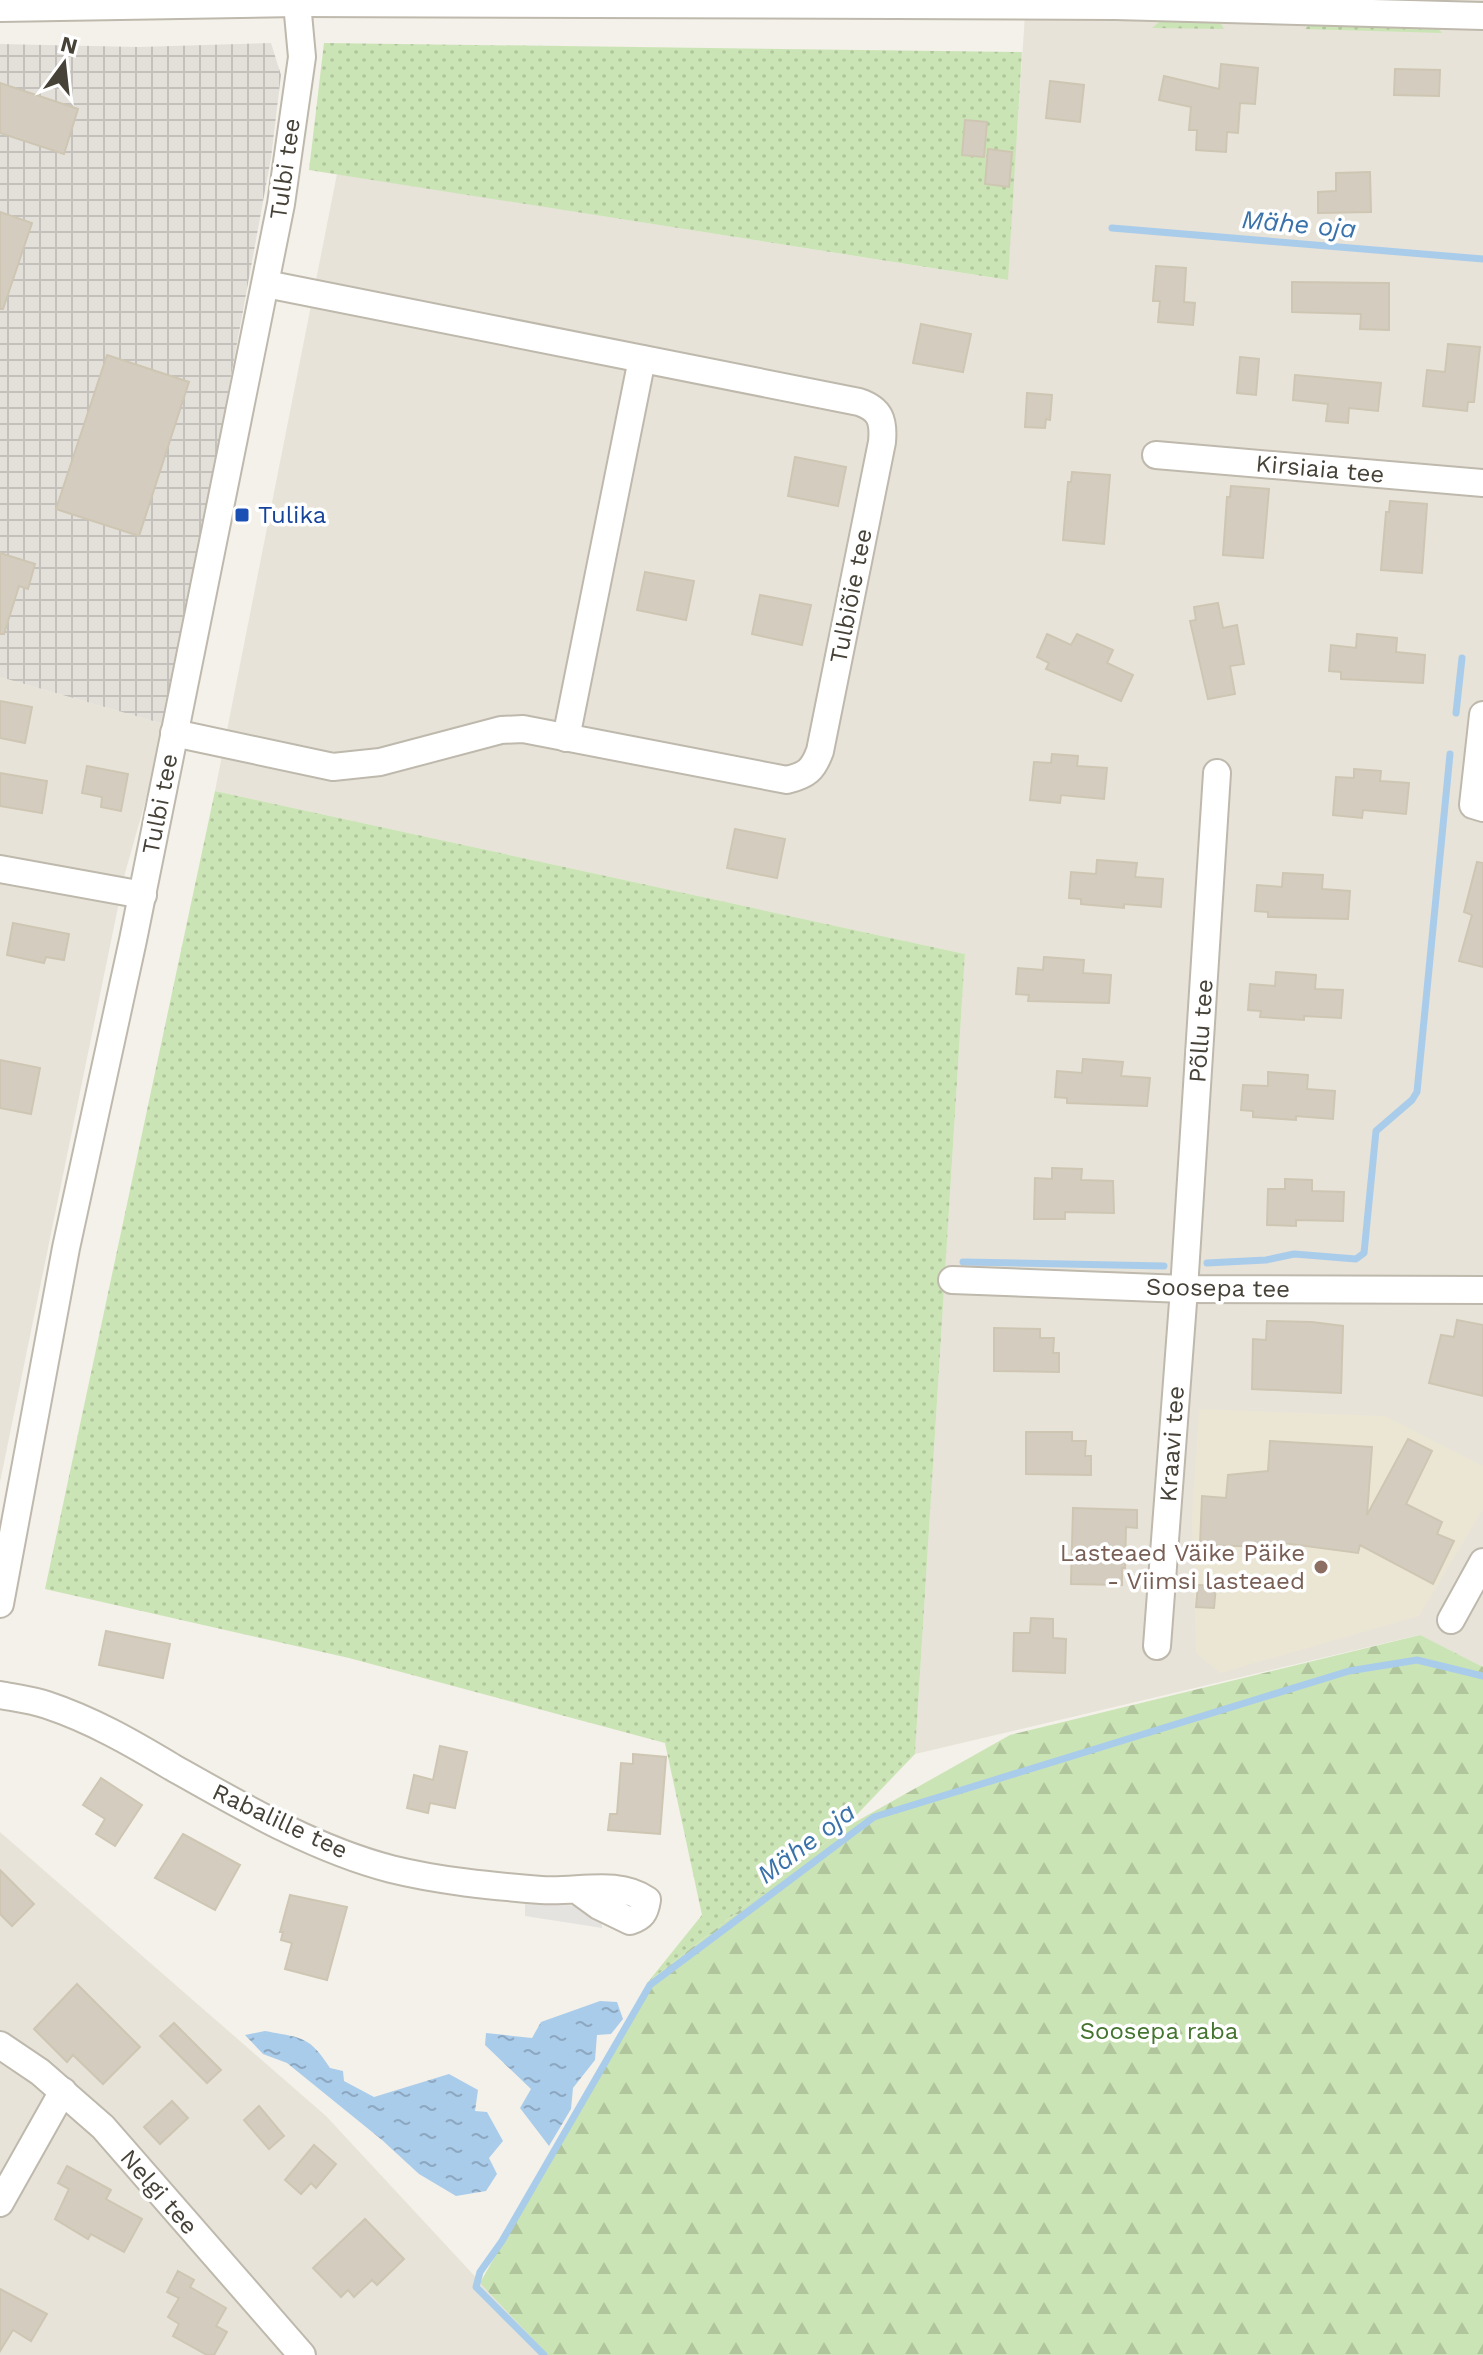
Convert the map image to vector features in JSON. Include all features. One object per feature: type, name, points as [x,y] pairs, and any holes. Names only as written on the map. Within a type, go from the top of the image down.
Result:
[{"type":"street","points":[[0,8],[297,3],[1115,6],[1483,16]]},
{"type":"street","name":"Tulbi tee","points":[[0,1604],[4,1564],[66,1248],[143,895],[281,204],[302,57],[297,3]]},
{"type":"street","name":"Tulbiõie tee","points":[[174,733],[333,767],[380,762],[501,730],[523,729],[787,780],[813,769],[823,736],[882,442],[883,419],[870,406],[266,284]]},
{"type":"street","points":[[566,738],[642,359]]},
{"type":"street","name":"Kirsiaia tee","points":[[1156,455],[1483,483]]},
{"type":"street","points":[[1483,715],[1473,805],[1483,808]]},
{"type":"street","name":"Põllu tee","points":[[1184,1289],[1217,773]]},
{"type":"street","points":[[0,869],[143,895]]},
{"type":"street","name":"Soosepa tee","points":[[952,1280],[1184,1289],[1483,1290]]},
{"type":"street","name":"Kraavi tee","points":[[1157,1646],[1184,1289]]},
{"type":"street","points":[[1451,1620],[1483,1562]]},
{"type":"street","name":"Rabalille tee","points":[[0,1695],[46,1705],[119,1735],[267,1819],[340,1851],[391,1868],[439,1877],[544,1890],[577,1890]]},
{"type":"street","name":"Nelgi tee","points":[[0,2045],[63,2091],[103,2127],[290,2350]]},
{"type":"street","points":[[0,2203],[63,2091]]},
{"type":"shaded area","points":[[1026,0],[1483,0],[1483,1667],[1419,1635],[915,1754],[965,954],[215,791],[337,174],[1007,280]]},
{"type":"shaded area","points":[[271,43],[281,75],[271,158],[167,725],[0,677],[0,44],[138,47]]},
{"type":"shaded area","points":[[0,677],[167,725],[125,873],[0,1482]]},
{"type":"shaded area","name":"Lasteaed Väike Päike - Viimsi lasteaed","points":[[1199,1409],[1385,1416],[1483,1466],[1483,1509],[1419,1616],[1220,1673],[1196,1653],[1192,1519]]},
{"type":"shaded area","points":[[0,1832],[326,2116],[548,2355],[0,2355]]},
{"type":"shaded area","points":[[525,1897],[601,1911],[602,1928],[525,1916]]},
{"type":"green space","points":[[1164,18],[1220,22],[1224,29],[1152,28]]},
{"type":"green space","points":[[1313,21],[1437,27],[1442,33],[1305,29]]},
{"type":"green space","points":[[324,43],[1022,52],[1008,280],[309,170]]},
{"type":"green space","points":[[215,791],[965,954],[915,1754],[843,1829],[648,1982],[702,1915],[665,1743],[349,1658],[45,1589]]},
{"type":"green space","name":"Soosepa raba","points":[[1420,1635],[1483,1667],[1483,2355],[548,2355],[480,2283],[648,1982],[843,1829],[1010,1735]]},
{"type":"water","points":[[600,2001],[617,2002],[623,2019],[611,2034],[597,2035],[595,2060],[573,2088],[571,2109],[549,2146],[520,2108],[531,2089],[485,2045],[486,2033],[532,2038],[541,2022]]},
{"type":"water","points":[[265,2031],[296,2037],[310,2044],[330,2068],[343,2071],[344,2081],[374,2097],[449,2074],[478,2090],[475,2111],[487,2112],[503,2141],[489,2158],[497,2174],[486,2191],[456,2196],[419,2174],[287,2063],[263,2054],[245,2035]]},
{"type":"building","points":[[1221,64],[1258,68],[1255,104],[1240,103],[1238,133],[1227,132],[1226,152],[1196,150],[1197,130],[1189,130],[1191,107],[1159,100],[1164,76],[1219,89]]},
{"type":"building","points":[[1395,69],[1440,70],[1439,96],[1394,95]]},
{"type":"building","points":[[1050,81],[1084,85],[1080,122],[1046,118]]},
{"type":"building","points":[[0,83],[78,109],[64,154],[0,133]]},
{"type":"building","points":[[965,120],[987,122],[984,157],[962,155]]},
{"type":"building","points":[[988,149],[1012,152],[1009,187],[985,184]]},
{"type":"building","points":[[1370,172],[1371,212],[1318,213],[1318,192],[1336,191],[1336,173]]},
{"type":"building","points":[[0,212],[32,223],[3,309],[0,309]]},
{"type":"building","points":[[1156,266],[1186,268],[1184,302],[1195,303],[1193,325],[1158,322],[1160,301],[1153,301]]},
{"type":"building","points":[[1292,282],[1389,283],[1389,330],[1360,329],[1361,314],[1292,312]]},
{"type":"building","points":[[921,324],[971,334],[963,372],[913,363]]},
{"type":"building","points":[[1448,344],[1480,347],[1474,402],[1468,402],[1467,411],[1423,406],[1427,370],[1445,372]]},
{"type":"building","points":[[107,355],[189,382],[139,536],[56,509]]},
{"type":"building","points":[[1240,357],[1259,359],[1256,395],[1237,393]]},
{"type":"building","points":[[1295,375],[1381,383],[1378,411],[1349,408],[1348,423],[1326,421],[1328,404],[1293,400]]},
{"type":"building","points":[[1027,393],[1052,395],[1050,420],[1046,419],[1045,428],[1025,427]]},
{"type":"building","points":[[795,457],[846,467],[838,506],[788,496]]},
{"type":"building","points":[[1072,472],[1110,475],[1104,544],[1063,540],[1068,482],[1071,482]]},
{"type":"building","points":[[1231,486],[1269,489],[1263,558],[1223,555],[1227,497],[1230,497]]},
{"type":"building","points":[[1390,501],[1427,504],[1422,573],[1381,570],[1386,512],[1389,512]]},
{"type":"building","points":[[0,553],[35,564],[28,589],[19,586],[4,634],[0,634]]},
{"type":"building","points":[[645,572],[694,581],[686,620],[637,610]]},
{"type":"building","points":[[760,595],[811,605],[802,645],[752,634]]},
{"type":"building","points":[[1218,603],[1223,628],[1237,625],[1244,664],[1230,666],[1235,694],[1208,699],[1190,621],[1196,620],[1194,607]]},
{"type":"building","points":[[1047,634],[1071,645],[1077,634],[1113,650],[1107,663],[1133,675],[1121,701],[1046,669],[1049,663],[1037,657]]},
{"type":"building","points":[[1357,634],[1397,638],[1396,652],[1425,655],[1423,683],[1341,679],[1341,672],[1329,671],[1331,645],[1356,648]]},
{"type":"building","points":[[0,701],[32,707],[25,743],[0,738]]},
{"type":"building","points":[[1052,754],[1078,756],[1077,766],[1107,768],[1104,799],[1061,795],[1060,803],[1030,800],[1034,762],[1051,763]]},
{"type":"building","points":[[87,766],[128,774],[121,811],[101,807],[102,797],[82,793]]},
{"type":"building","points":[[1354,769],[1381,771],[1380,781],[1409,783],[1406,814],[1363,810],[1362,818],[1333,815],[1336,777],[1354,778]]},
{"type":"building","points":[[0,773],[47,781],[42,813],[0,806]]},
{"type":"building","points":[[735,829],[785,839],[777,878],[727,868]]},
{"type":"building","points":[[1097,860],[1137,863],[1135,877],[1163,879],[1161,907],[1081,904],[1081,899],[1069,898],[1071,872],[1096,874]]},
{"type":"building","points":[[1477,862],[1483,863],[1483,967],[1459,961],[1472,915],[1464,912]]},
{"type":"building","points":[[1283,873],[1323,875],[1322,889],[1350,891],[1348,919],[1268,917],[1268,912],[1255,911],[1257,885],[1282,887]]},
{"type":"building","points":[[13,923],[69,934],[64,960],[46,957],[44,963],[7,955]]},
{"type":"building","points":[[1044,957],[1084,960],[1083,973],[1111,975],[1109,1003],[1028,1001],[1029,995],[1016,994],[1018,968],[1043,970]]},
{"type":"building","points":[[1276,972],[1316,975],[1315,989],[1343,990],[1341,1018],[1304,1016],[1304,1020],[1260,1017],[1261,1011],[1248,1010],[1250,984],[1275,986]]},
{"type":"building","points":[[1083,1059],[1123,1062],[1121,1076],[1150,1078],[1147,1106],[1067,1103],[1067,1098],[1055,1097],[1057,1071],[1082,1073]]},
{"type":"building","points":[[0,1060],[40,1068],[31,1114],[0,1108]]},
{"type":"building","points":[[1268,1072],[1308,1075],[1307,1089],[1335,1091],[1333,1119],[1253,1117],[1253,1111],[1241,1110],[1243,1085],[1268,1086]]},
{"type":"building","points":[[1052,1168],[1082,1169],[1081,1180],[1113,1181],[1114,1213],[1065,1212],[1065,1219],[1034,1219],[1035,1178],[1052,1179]]},
{"type":"building","points":[[1285,1179],[1312,1180],[1312,1191],[1344,1192],[1343,1221],[1296,1220],[1296,1226],[1267,1225],[1268,1189],[1285,1189]]},
{"type":"building","points":[[1457,1320],[1483,1325],[1483,1396],[1429,1383],[1441,1335],[1454,1337]]},
{"type":"building","points":[[1267,1321],[1343,1326],[1341,1393],[1252,1389],[1253,1339],[1266,1340]]},
{"type":"building","points":[[994,1328],[1040,1329],[1040,1338],[1054,1338],[1053,1353],[1059,1353],[1059,1372],[994,1371]]},
{"type":"building","points":[[1026,1432],[1072,1432],[1072,1441],[1086,1441],[1085,1456],[1091,1456],[1091,1475],[1026,1474]]},
{"type":"building","points":[[1408,1439],[1432,1451],[1406,1504],[1442,1522],[1437,1534],[1454,1541],[1433,1584],[1360,1545],[1358,1553],[1276,1542],[1275,1547],[1200,1545],[1202,1496],[1226,1498],[1228,1475],[1268,1471],[1270,1441],[1372,1447],[1367,1515]]},
{"type":"building","points":[[1073,1508],[1137,1510],[1137,1528],[1126,1527],[1122,1585],[1071,1584]]},
{"type":"building","points":[[1198,1585],[1216,1586],[1214,1608],[1196,1607]]},
{"type":"building","points":[[1031,1618],[1053,1619],[1053,1638],[1066,1639],[1065,1673],[1013,1671],[1014,1633],[1030,1633]]},
{"type":"building","points":[[106,1631],[170,1644],[163,1678],[99,1665]]},
{"type":"building","points":[[440,1746],[467,1752],[455,1808],[430,1803],[428,1813],[407,1808],[414,1775],[433,1780]]},
{"type":"building","points":[[633,1754],[666,1757],[660,1834],[608,1830],[610,1814],[617,1814],[621,1763],[633,1764]]},
{"type":"building","points":[[101,1778],[142,1805],[115,1846],[96,1834],[105,1819],[83,1805]]},
{"type":"building","points":[[183,1834],[240,1865],[215,1910],[155,1878]]},
{"type":"building","points":[[0,1870],[34,1904],[12,1926],[0,1914]]},
{"type":"building","points":[[290,1895],[347,1907],[327,1980],[285,1969],[292,1943],[281,1940],[283,1932],[280,1932]]},
{"type":"building","points":[[77,1984],[140,2047],[103,2084],[73,2055],[67,2062],[34,2029]]},
{"type":"building","points":[[174,2023],[221,2070],[207,2083],[160,2036]]},
{"type":"building","points":[[172,2101],[188,2118],[160,2144],[144,2127]]},
{"type":"building","points":[[259,2106],[284,2136],[269,2149],[244,2120]]},
{"type":"building","points":[[314,2145],[336,2164],[316,2188],[311,2183],[301,2194],[285,2180]]},
{"type":"building","points":[[67,2166],[111,2190],[106,2199],[142,2219],[124,2252],[91,2234],[88,2239],[55,2219],[69,2189],[58,2183]]},
{"type":"building","points":[[365,2219],[404,2259],[377,2285],[372,2280],[354,2297],[348,2290],[341,2297],[313,2268]]},
{"type":"building","points":[[178,2271],[194,2280],[190,2287],[226,2308],[216,2326],[227,2332],[214,2355],[207,2355],[173,2336],[179,2324],[168,2317],[179,2298],[167,2292]]},
{"type":"building","points":[[0,2289],[47,2314],[31,2341],[13,2330],[0,2351]]},
{"type":"waterway","name":"Mähe oja","points":[[1112,228],[1483,259]]},
{"type":"waterway","points":[[1456,713],[1462,658]]},
{"type":"waterway","points":[[1207,1263],[1266,1260],[1294,1254],[1356,1259],[1364,1253],[1376,1131],[1417,1092],[1450,754]]},
{"type":"waterway","points":[[963,1262],[1164,1266]]},
{"type":"waterway","name":"Mähe oja","points":[[544,2355],[476,2287],[480,2272],[502,2241],[650,1985],[874,1817],[1349,1671],[1417,1660],[1483,1676]]},
{"type":"place","name":"Tulika","points":[[242,515]]},
{"type":"place","name":"Lasteaed Väike Päike - Viimsi lasteaed","points":[[1321,1567]]}]
